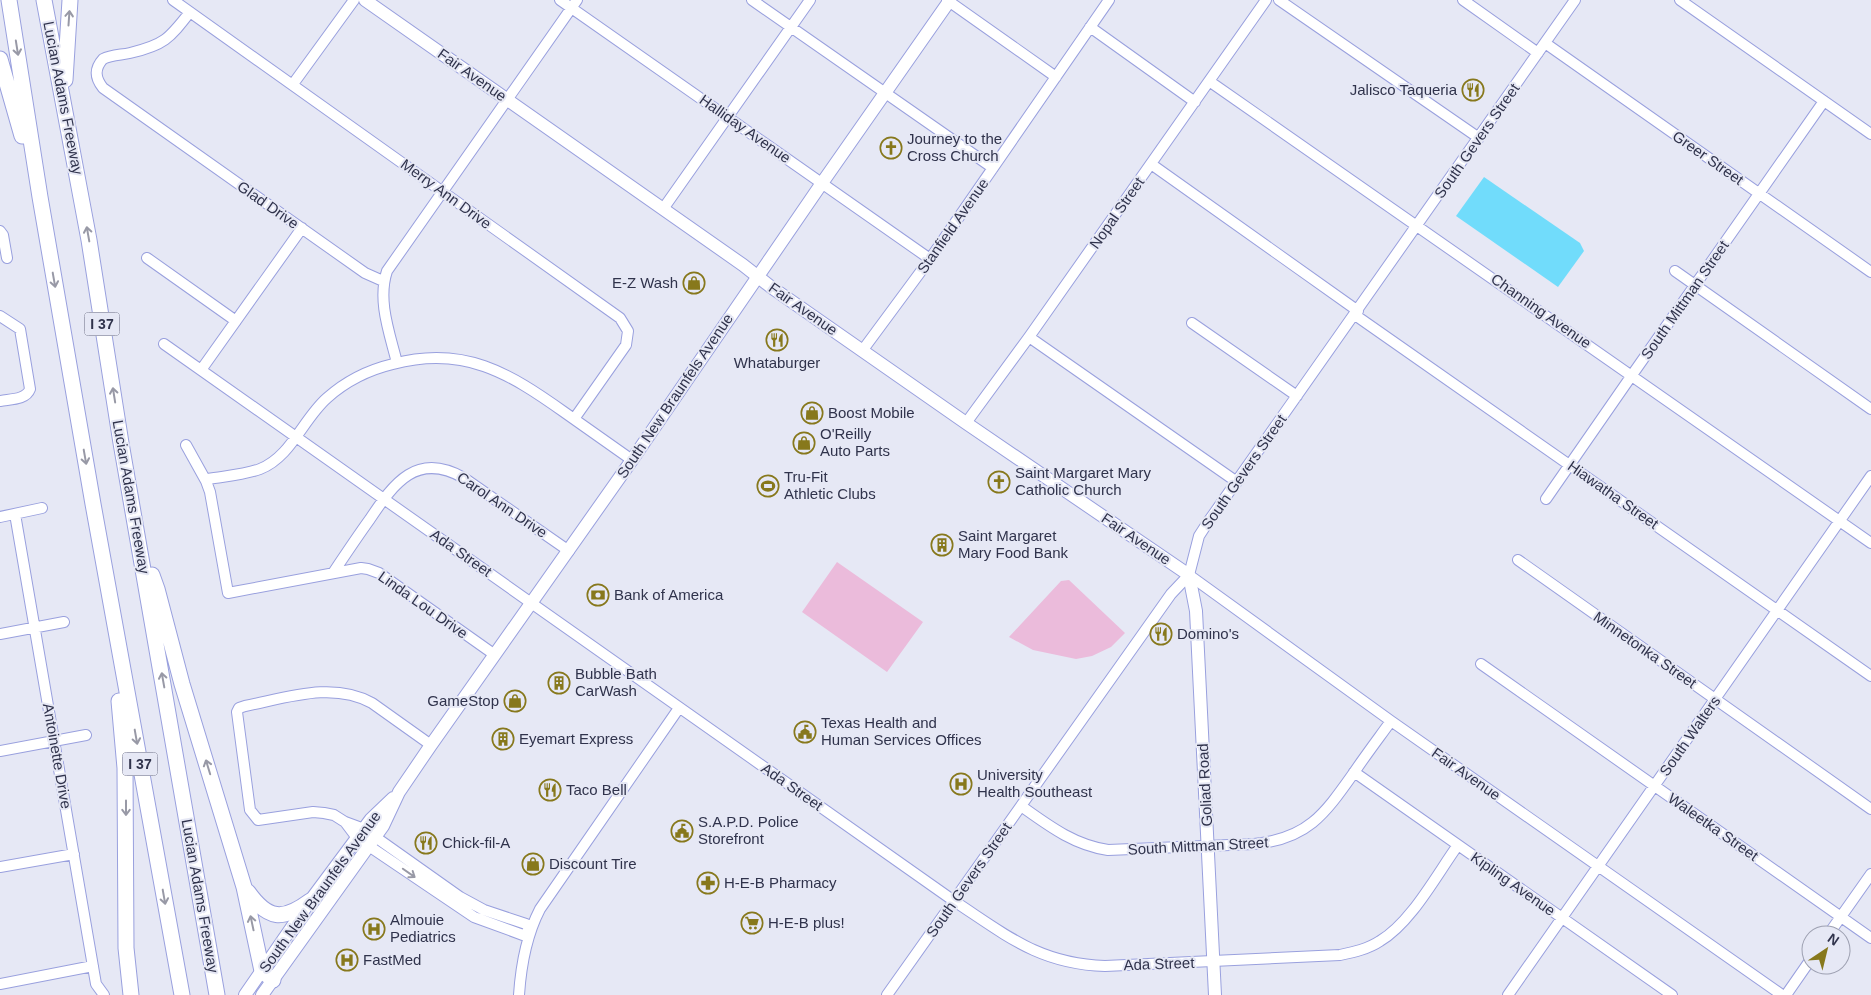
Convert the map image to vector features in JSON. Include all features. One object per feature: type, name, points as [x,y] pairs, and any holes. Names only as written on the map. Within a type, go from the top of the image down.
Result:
[{"type":"highway","name":"I 37","points":[[9,0],[40,197],[182,995]]},
{"type":"highway","name":"Lucian Adams Freeway","points":[[44,0],[89,240],[121,443],[219,995]]},
{"type":"highway","points":[[64,102],[70,0]]},
{"type":"highway","points":[[0,58],[40,197]]},
{"type":"highway","points":[[99,534],[102,599],[122,719],[126,786],[126,948],[131,995]]},
{"type":"highway","points":[[140,546],[157,589],[182,684],[244,887],[268,976]]},
{"type":"highway","points":[[244,887],[258,906],[267,912],[285,915],[296,912],[310,901]]},
{"type":"main road","name":"Fair Avenue","points":[[365,0],[743,265],[862,351],[1189,575]]},
{"type":"main road","name":"South New Braunfels Avenue","points":[[247,992],[268,976],[372,842],[383,826],[399,792],[431,745],[532,604],[949,1]]},
{"type":"main road","name":"Goliad Road","points":[[1189,575],[1196,611],[1216,995]]},
{"type":"main road","name":"South New Braunfels Avenue","points":[[262,995],[268,976],[310,901],[371,820],[399,792]]},
{"type":"street","name":"Merry Ann Drive","points":[[173,0],[620,318],[628,330],[626,345],[574,419]]},
{"type":"street","points":[[293,84],[354,0]]},
{"type":"street","name":"Halliday Avenue","points":[[560,0],[574,4],[728,118],[930,259]]},
{"type":"street","points":[[752,0],[993,168]]},
{"type":"street","points":[[663,209],[810,0]]},
{"type":"street","name":"Stanfield Avenue","points":[[862,351],[930,259],[1109,0]]},
{"type":"street","name":"Nopal Street","points":[[966,423],[1029,337],[1266,0]]},
{"type":"street","points":[[1279,0],[1479,138]]},
{"type":"street","points":[[1463,0],[1538,53]]},
{"type":"street","name":"South Gevers Street","points":[[888,994],[1171,594],[1189,575],[1199,536],[1575,0]]},
{"type":"street","points":[[1680,0],[1871,134]]},
{"type":"street","points":[[949,1],[1056,77]]},
{"type":"street","points":[[396,363],[384,304],[383,281],[390,266],[574,4]]},
{"type":"street","name":"Glad Drive","points":[[190,12],[174,32],[162,43],[147,49],[107,57],[101,61],[96,72],[98,82],[103,88],[365,273],[383,281]]},
{"type":"street","points":[[1090,27],[1195,102]]},
{"type":"street","name":"Greer Street","points":[[1545,43],[1871,272]]},
{"type":"street","name":"Channing Avenue","points":[[1209,81],[1632,374],[1871,543]]},
{"type":"street","name":"South Mittman Street","points":[[1546,499],[1824,101]]},
{"type":"street","name":"Hiawatha Street","points":[[1151,164],[1356,313],[1871,676]]},
{"type":"street","points":[[201,370],[302,228]]},
{"type":"street","points":[[0,231],[3,235],[7,258]]},
{"type":"street","points":[[147,258],[236,321]]},
{"type":"street","points":[[1674,271],[1871,409]]},
{"type":"street","points":[[0,316],[20,330],[30,388],[28,393],[21,398],[0,401]]},
{"type":"street","points":[[1192,323],[1297,396]]},
{"type":"street","points":[[1029,337],[1237,482]]},
{"type":"street","name":"Ada Street","points":[[164,344],[954,901],[1025,947],[1054,959],[1071,963],[1105,966],[1340,955],[1371,946],[1388,936],[1402,923],[1458,845]]},
{"type":"street","points":[[186,445],[206,481],[208,479],[254,471],[266,466],[281,455],[314,411],[340,387],[355,378],[368,371],[396,363],[425,358],[443,358],[479,364],[513,378],[632,460]]},
{"type":"street","name":"Carol Ann Drive","points":[[333,573],[384,499],[398,482],[407,475],[430,468],[448,470],[464,478],[569,550]]},
{"type":"street","name":"South Walters","points":[[1508,995],[1871,476]]},
{"type":"street","name":"Linda Lou Drive","points":[[206,481],[228,592],[361,568],[368,569],[379,573],[495,655]]},
{"type":"street","points":[[0,517],[42,508]]},
{"type":"street","name":"Antoinette Drive","points":[[15,514],[96,984],[104,995]]},
{"type":"street","name":"Minnetonka Street","points":[[1518,560],[1871,809]]},
{"type":"street","name":"Fair Avenue","points":[[1189,575],[1391,721],[1784,995]]},
{"type":"street","points":[[0,634],[64,622]]},
{"type":"street","name":"Waleetka Street","points":[[1481,664],[1871,938]]},
{"type":"street","points":[[431,745],[363,698],[343,692],[321,692],[245,706],[239,708],[237,712],[250,810],[258,820],[313,812],[334,815],[372,842],[460,897],[484,910],[526,924],[530,931]]},
{"type":"street","points":[[519,995],[520,976],[530,931],[552,892],[679,708]]},
{"type":"street","name":"South Mittman Street","points":[[1021,806],[1062,835],[1098,848],[1119,850],[1265,843],[1296,833],[1323,814],[1391,721]]},
{"type":"street","points":[[0,751],[86,735]]},
{"type":"street","name":"Kipling Avenue","points":[[1354,772],[1672,995]]},
{"type":"street","points":[[0,867],[74,854]]},
{"type":"street","points":[[1835,925],[1871,874]]},
{"type":"street","points":[[0,984],[93,966]]},
{"type":"street","points":[[1784,995],[1801,972]]},
{"type":"shaded area","points":[[837,562],[923,622],[887,672],[802,612]]},
{"type":"shaded area","points":[[1069,580],[1125,633],[1111,647],[1092,656],[1076,659],[1033,650],[1009,637],[1061,581]]},
{"type":"water","points":[[1484,177],[1580,243],[1584,251],[1558,287],[1456,216]]},
{"type":"place","name":"Jalisco Taqueria","points":[[1473,90]]},
{"type":"place","name":"Journey to the Cross Church","points":[[891,148]]},
{"type":"place","name":"E-Z Wash","points":[[694,283]]},
{"type":"place","name":"Whataburger","points":[[777,340]]},
{"type":"place","name":"Boost Mobile","points":[[812,413]]},
{"type":"place","name":"O'Reilly Auto Parts","points":[[804,443]]},
{"type":"place","name":"Saint Margaret Mary Catholic Church","points":[[999,482]]},
{"type":"place","name":"Tru-Fit Athletic Clubs","points":[[768,486]]},
{"type":"place","name":"Saint Margaret Mary Food Bank","points":[[942,545]]},
{"type":"place","name":"Bank of America","points":[[598,595]]},
{"type":"place","name":"Domino's","points":[[1161,634]]},
{"type":"place","name":"Bubble Bath CarWash","points":[[559,683]]},
{"type":"place","name":"GameStop","points":[[515,701]]},
{"type":"place","name":"Texas Health and Human Services Offices","points":[[805,732]]},
{"type":"place","name":"Eyemart Express","points":[[503,739]]},
{"type":"place","name":"University Health Southeast","points":[[961,784]]},
{"type":"place","name":"Taco Bell","points":[[550,790]]},
{"type":"place","name":"S.A.P.D. Police Storefront","points":[[682,831]]},
{"type":"place","name":"Chick-fil-A","points":[[426,843]]},
{"type":"place","name":"Discount Tire","points":[[533,864]]},
{"type":"place","name":"H-E-B Pharmacy","points":[[708,883]]},
{"type":"place","name":"H-E-B plus!","points":[[752,923]]},
{"type":"place","name":"Almouie Pediatrics","points":[[374,929]]},
{"type":"place","name":"FastMed","points":[[347,960]]}]
